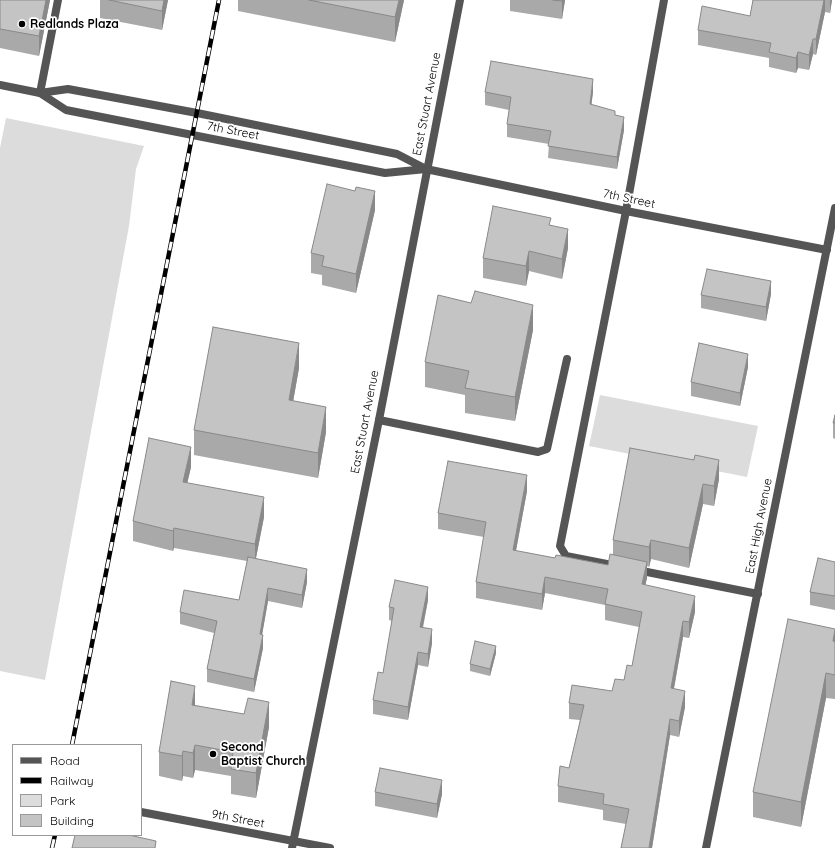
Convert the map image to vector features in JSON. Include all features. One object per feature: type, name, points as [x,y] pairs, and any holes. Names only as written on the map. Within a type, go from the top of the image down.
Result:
[{"type":"street","points":[[40,93],[58,0]]},
{"type":"street","name":"East Stuart Avenue","points":[[292,844],[379,420],[426,169],[460,0]]},
{"type":"street","points":[[664,0],[626,211],[560,546],[566,556],[758,594]]},
{"type":"street","name":"7th Street","points":[[0,85],[40,93],[68,88],[197,113],[397,154],[426,169],[626,211],[827,250]]},
{"type":"street","name":"7th Street","points":[[40,93],[66,110],[385,173],[426,169]]},
{"type":"street","name":"East High Avenue","points":[[706,848],[835,208]]},
{"type":"street","points":[[379,420],[538,452],[547,449],[567,359]]},
{"type":"street","name":"9th Street","points":[[142,812],[292,844],[330,848]]},
{"type":"green space","points":[[6,118],[144,146],[136,169],[129,226],[45,680],[0,671],[0,148]]},
{"type":"green space","points":[[600,395],[758,426],[747,477],[589,446]]},
{"type":"building","points":[[0,0],[46,0],[39,36],[0,29]]},
{"type":"building","points":[[109,0],[164,0],[162,11]]},
{"type":"building","points":[[309,0],[399,0],[395,17]]},
{"type":"building","points":[[753,0],[824,0],[816,39],[813,39],[809,55],[798,52],[796,58],[769,52],[771,43],[698,30],[702,6],[750,16]]},
{"type":"building","points":[[491,61],[593,79],[590,104],[615,111],[615,115],[624,117],[617,157],[548,146],[551,131],[507,124],[511,97],[485,92]]},
{"type":"building","points":[[327,184],[355,191],[356,187],[375,191],[356,274],[322,266],[324,256],[311,253]]},
{"type":"building","points":[[493,206],[551,218],[549,225],[568,229],[562,259],[529,251],[526,266],[483,258]]},
{"type":"building","points":[[707,269],[771,281],[766,307],[701,295]]},
{"type":"building","points":[[475,291],[533,305],[515,397],[465,388],[469,371],[425,362],[438,295],[471,303]]},
{"type":"building","points":[[213,327],[299,343],[289,400],[326,407],[318,453],[194,430]]},
{"type":"building","points":[[699,343],[748,354],[740,393],[691,382]]},
{"type":"building","points":[[149,438],[191,447],[183,482],[264,497],[255,544],[174,528],[173,531],[133,521]]},
{"type":"building","points":[[630,448],[694,460],[695,455],[719,460],[714,486],[703,484],[689,548],[651,540],[649,547],[613,540]]},
{"type":"building","points":[[448,461],[527,475],[513,550],[555,558],[556,555],[608,565],[610,554],[647,562],[642,584],[695,596],[689,622],[683,621],[671,688],[685,691],[679,721],[670,719],[649,848],[621,848],[629,809],[603,804],[604,794],[558,786],[560,766],[569,768],[584,705],[569,703],[572,685],[612,691],[615,679],[624,680],[627,665],[632,666],[642,612],[605,604],[608,589],[545,577],[542,594],[476,582],[486,522],[438,513]]},
{"type":"building","points":[[248,557],[307,569],[302,595],[268,588],[260,634],[263,635],[254,679],[207,669],[217,621],[180,612],[184,590],[239,600]]},
{"type":"building","points":[[818,558],[835,562],[835,596],[810,592]]},
{"type":"building","points":[[395,580],[428,587],[420,627],[432,629],[428,654],[418,652],[408,707],[373,700],[378,672],[383,673],[394,608],[389,607]]},
{"type":"building","points":[[788,619],[835,629],[833,641],[835,642],[835,675],[826,673],[801,802],[753,792]]},
{"type":"building","points":[[475,641],[496,646],[490,669],[470,664]]},
{"type":"building","points":[[171,681],[195,686],[192,705],[244,714],[248,698],[269,702],[256,773],[231,769],[233,752],[195,745],[193,753],[183,751],[182,756],[159,752]]},
{"type":"building","points":[[380,768],[442,780],[437,804],[375,792]]},
{"type":"building","points":[[75,836],[134,836],[156,841],[155,848],[72,848]]},
{"type":"railway","points":[[72,744],[219,0]]},
{"type":"railway","points":[[52,848],[55,836]]},
{"type":"place","name":"Redlands Plaza","points":[[22,24]]},
{"type":"place","name":"Second Baptist Church","points":[[213,754]]}]
